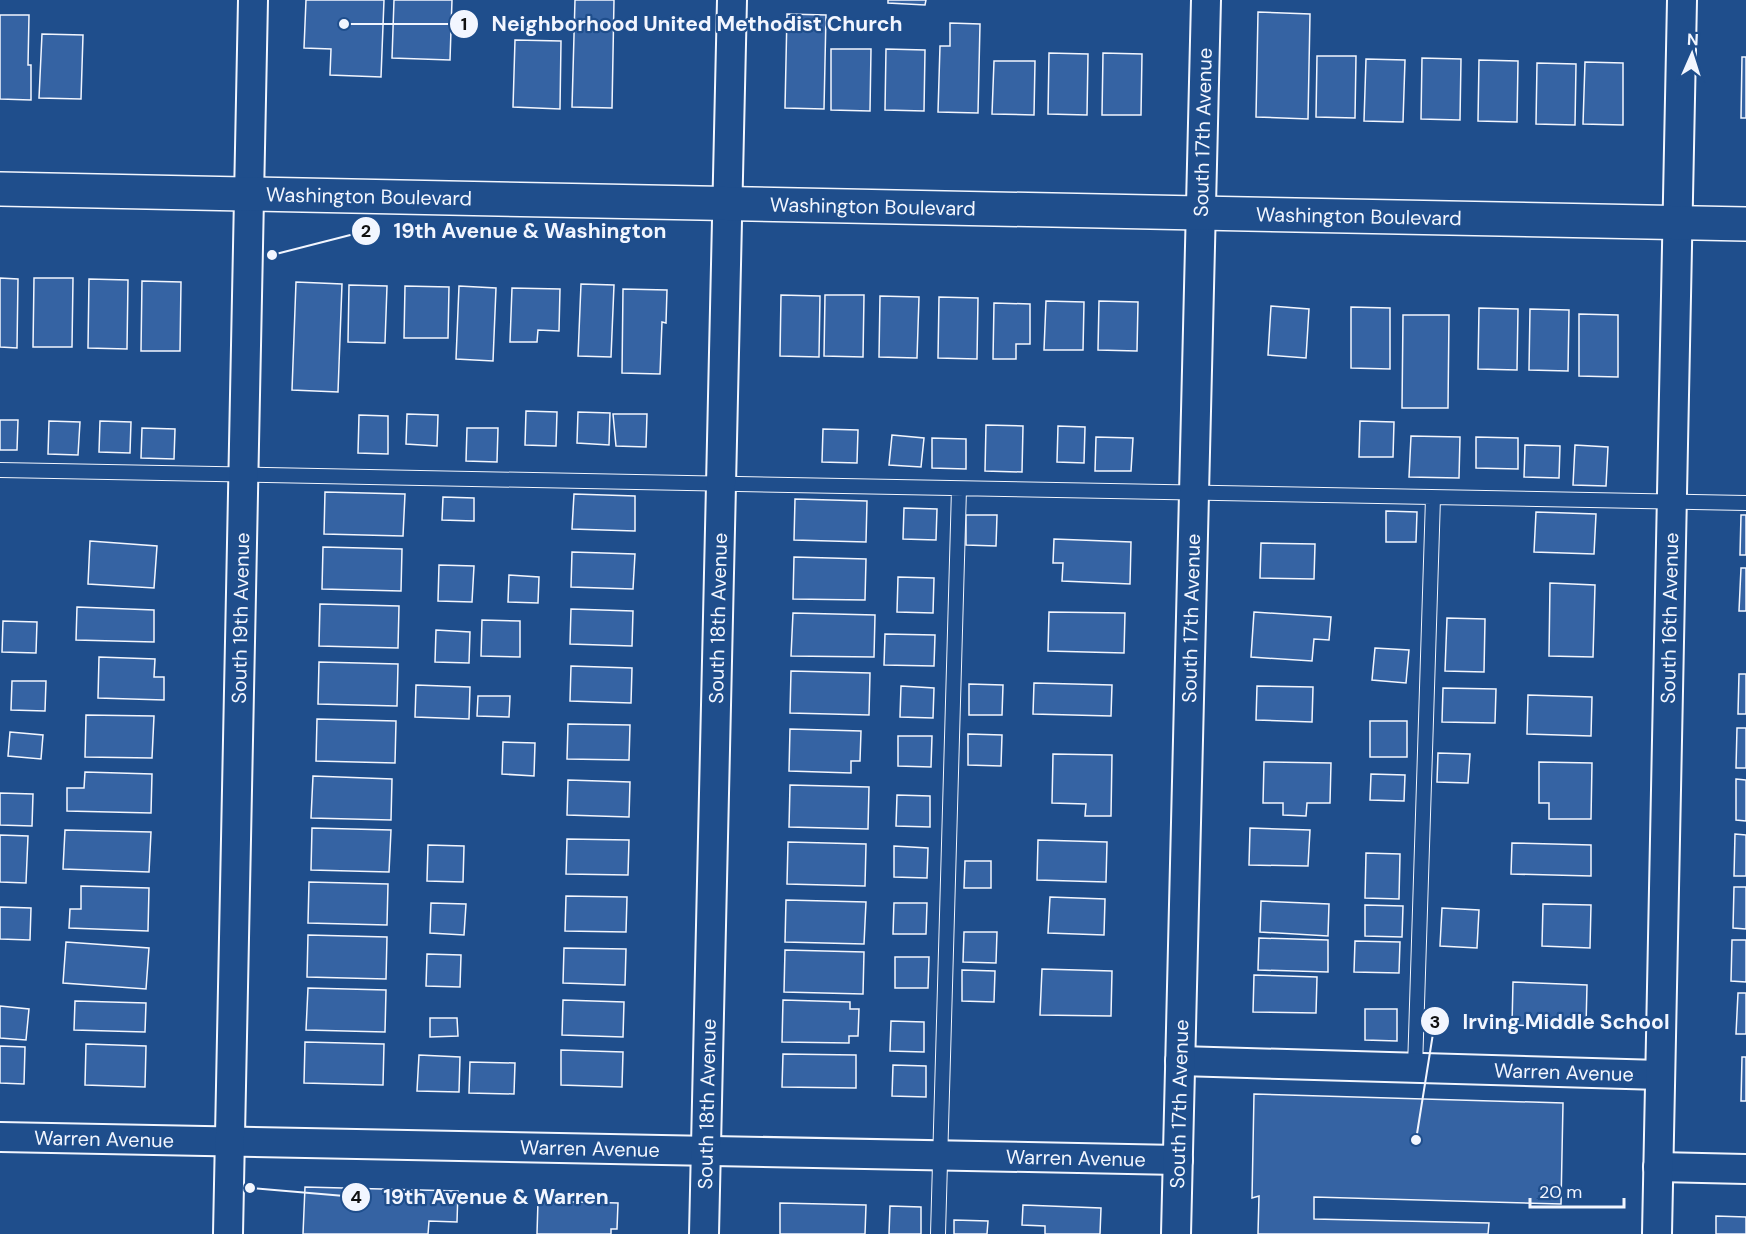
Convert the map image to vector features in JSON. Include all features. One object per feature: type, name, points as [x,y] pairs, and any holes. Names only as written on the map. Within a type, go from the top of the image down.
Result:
[{"type":"street","name":"South 19th Avenue","points":[[228,1234],[253,0]]},
{"type":"street","name":"South 18th Avenue","points":[[704,1234],[732,0]]},
{"type":"street","name":"South 17th Avenue","points":[[1176,1234],[1206,0]]},
{"type":"street","name":"South 16th Avenue","points":[[1657,1234],[1682,0]]},
{"type":"street","name":"Washington Boulevard","points":[[0,189],[1746,224]]},
{"type":"street","name":"Warren Avenue","points":[[1180,1061],[1660,1075]]},
{"type":"street","name":"Warren Avenue","points":[[0,1137],[1178,1160]]},
{"type":"street","points":[[1658,1167],[1746,1169]]},
{"type":"lane","points":[[0,470],[1746,504]]},
{"type":"lane","points":[[938,1234],[959,489]]},
{"type":"lane","points":[[1415,1068],[1433,498]]},
{"type":"building","points":[[306,0],[384,0],[381,77],[330,75],[331,49],[304,48]]},
{"type":"building","points":[[394,0],[452,0],[450,60],[392,58]]},
{"type":"building","points":[[575,0],[614,0],[612,108],[572,107]]},
{"type":"building","points":[[888,0],[926,0],[925,5],[888,3]]},
{"type":"building","points":[[1258,12],[1310,14],[1308,119],[1256,117]]},
{"type":"building","points":[[787,14],[826,15],[824,109],[785,108]]},
{"type":"building","points":[[0,15],[29,15],[28,65],[31,65],[31,100],[0,99]]},
{"type":"building","points":[[950,23],[980,24],[978,113],[938,112],[940,46],[950,46]]},
{"type":"building","points":[[42,34],[83,35],[81,99],[39,98]]},
{"type":"building","points":[[515,40],[561,41],[560,109],[513,107]]},
{"type":"building","points":[[831,49],[871,49],[870,111],[831,110]]},
{"type":"building","points":[[886,49],[925,50],[924,111],[885,110]]},
{"type":"building","points":[[1049,53],[1088,54],[1087,115],[1048,114]]},
{"type":"building","points":[[1103,53],[1142,54],[1141,115],[1102,115]]},
{"type":"building","points":[[1317,56],[1356,56],[1355,118],[1316,117]]},
{"type":"building","points":[[1742,57],[1746,57],[1746,118],[1741,118]]},
{"type":"building","points":[[1422,58],[1461,59],[1460,120],[1421,119]]},
{"type":"building","points":[[1366,59],[1405,60],[1403,122],[1364,121]]},
{"type":"building","points":[[1479,60],[1518,61],[1517,122],[1478,121]]},
{"type":"building","points":[[994,61],[1035,61],[1034,115],[992,114]]},
{"type":"building","points":[[1585,62],[1623,63],[1623,125],[1583,124]]},
{"type":"building","points":[[1537,63],[1576,64],[1575,125],[1536,124]]},
{"type":"building","points":[[0,278],[18,279],[17,348],[0,347]]},
{"type":"building","points":[[34,278],[73,278],[72,347],[33,347]]},
{"type":"building","points":[[89,279],[128,280],[127,349],[88,348]]},
{"type":"building","points":[[142,281],[181,282],[180,351],[141,351]]},
{"type":"building","points":[[296,282],[342,284],[338,392],[292,390]]},
{"type":"building","points":[[581,284],[614,285],[611,357],[578,356]]},
{"type":"building","points":[[349,285],[387,286],[385,343],[348,342]]},
{"type":"building","points":[[405,286],[449,287],[448,338],[404,338]]},
{"type":"building","points":[[459,286],[496,288],[493,361],[456,359]]},
{"type":"building","points":[[512,288],[560,289],[559,331],[538,330],[537,342],[510,342]]},
{"type":"building","points":[[623,289],[667,290],[666,323],[662,322],[660,374],[622,373]]},
{"type":"building","points":[[781,295],[820,296],[819,357],[780,356]]},
{"type":"building","points":[[825,295],[864,295],[863,357],[824,356]]},
{"type":"building","points":[[880,296],[919,297],[917,358],[879,357]]},
{"type":"building","points":[[939,297],[978,298],[977,359],[938,358]]},
{"type":"building","points":[[1046,301],[1084,302],[1083,350],[1044,350]]},
{"type":"building","points":[[1099,301],[1138,302],[1137,351],[1098,350]]},
{"type":"building","points":[[994,303],[1030,304],[1030,344],[1016,344],[1016,359],[993,359]]},
{"type":"building","points":[[1271,306],[1309,309],[1306,358],[1268,355]]},
{"type":"building","points":[[1351,307],[1390,308],[1390,369],[1351,368]]},
{"type":"building","points":[[1479,308],[1518,309],[1517,370],[1478,369]]},
{"type":"building","points":[[1530,309],[1569,310],[1568,371],[1529,370]]},
{"type":"building","points":[[1579,314],[1618,315],[1618,377],[1579,376]]},
{"type":"building","points":[[1403,315],[1449,315],[1448,408],[1402,408]]},
{"type":"building","points":[[526,411],[557,412],[556,446],[525,445]]},
{"type":"building","points":[[578,412],[610,413],[609,445],[577,443]]},
{"type":"building","points":[[407,414],[438,415],[437,446],[406,444]]},
{"type":"building","points":[[613,414],[647,414],[646,447],[616,446]]},
{"type":"building","points":[[359,415],[388,416],[388,454],[358,453]]},
{"type":"building","points":[[0,420],[18,420],[17,450],[0,450]]},
{"type":"building","points":[[49,421],[80,422],[78,455],[48,454]]},
{"type":"building","points":[[100,421],[131,422],[130,453],[99,452]]},
{"type":"building","points":[[1360,421],[1394,422],[1393,457],[1359,457]]},
{"type":"building","points":[[986,425],[1023,426],[1022,472],[985,471]]},
{"type":"building","points":[[1058,426],[1085,427],[1084,463],[1057,462]]},
{"type":"building","points":[[142,428],[175,429],[174,459],[141,458]]},
{"type":"building","points":[[467,428],[498,428],[497,462],[466,461]]},
{"type":"building","points":[[823,429],[858,430],[857,463],[822,462]]},
{"type":"building","points":[[892,435],[924,438],[921,467],[889,465]]},
{"type":"building","points":[[1411,436],[1460,437],[1459,478],[1409,477]]},
{"type":"building","points":[[1096,437],[1133,438],[1131,471],[1095,471]]},
{"type":"building","points":[[1476,437],[1518,438],[1518,469],[1476,468]]},
{"type":"building","points":[[932,438],[966,439],[966,469],[932,468]]},
{"type":"building","points":[[1525,445],[1560,446],[1559,478],[1524,477]]},
{"type":"building","points":[[1575,445],[1608,447],[1606,486],[1573,485]]},
{"type":"building","points":[[325,492],[405,494],[403,536],[324,534]]},
{"type":"building","points":[[574,494],[635,496],[635,531],[572,529]]},
{"type":"building","points":[[443,497],[474,498],[474,521],[442,520]]},
{"type":"building","points":[[795,499],[867,501],[866,542],[794,540]]},
{"type":"building","points":[[904,508],[937,509],[936,540],[903,539]]},
{"type":"building","points":[[1386,511],[1417,512],[1416,542],[1386,542]]},
{"type":"building","points":[[1536,512],[1596,514],[1594,554],[1534,552]]},
{"type":"building","points":[[966,515],[997,515],[996,546],[966,545]]},
{"type":"building","points":[[1741,515],[1746,515],[1746,555],[1740,555]]},
{"type":"building","points":[[1054,539],[1131,542],[1130,584],[1062,581],[1063,563],[1053,563]]},
{"type":"building","points":[[90,541],[157,546],[154,588],[88,584]]},
{"type":"building","points":[[1261,543],[1315,544],[1314,579],[1260,578]]},
{"type":"building","points":[[323,547],[402,549],[401,591],[322,589]]},
{"type":"building","points":[[572,552],[635,554],[633,589],[571,587]]},
{"type":"building","points":[[794,557],[866,559],[865,600],[793,599]]},
{"type":"building","points":[[439,565],[474,566],[472,602],[438,601]]},
{"type":"building","points":[[1741,568],[1746,568],[1746,611],[1739,611]]},
{"type":"building","points":[[509,575],[539,577],[538,603],[508,602]]},
{"type":"building","points":[[898,577],[934,578],[933,613],[897,612]]},
{"type":"building","points":[[1550,583],[1595,585],[1593,657],[1549,656]]},
{"type":"building","points":[[320,604],[399,606],[398,648],[319,646]]},
{"type":"building","points":[[77,607],[154,610],[154,642],[76,640]]},
{"type":"building","points":[[571,609],[633,611],[632,646],[570,644]]},
{"type":"building","points":[[1049,612],[1125,613],[1124,653],[1048,651]]},
{"type":"building","points":[[1254,612],[1331,617],[1329,640],[1314,639],[1312,661],[1251,657]]},
{"type":"building","points":[[793,613],[875,615],[874,657],[791,656]]},
{"type":"building","points":[[1447,618],[1485,619],[1484,672],[1445,671]]},
{"type":"building","points":[[482,620],[520,621],[520,657],[481,656]]},
{"type":"building","points":[[3,621],[37,622],[36,653],[2,652]]},
{"type":"building","points":[[436,630],[470,632],[469,663],[435,662]]},
{"type":"building","points":[[885,634],[935,635],[934,666],[884,665]]},
{"type":"building","points":[[1375,648],[1409,650],[1406,683],[1372,680]]},
{"type":"building","points":[[99,657],[155,659],[154,677],[164,677],[164,700],[98,698]]},
{"type":"building","points":[[319,662],[398,664],[397,706],[318,704]]},
{"type":"building","points":[[571,666],[632,668],[631,703],[570,701]]},
{"type":"building","points":[[791,671],[870,673],[869,715],[790,713]]},
{"type":"building","points":[[1739,674],[1746,674],[1746,714],[1738,714]]},
{"type":"building","points":[[12,681],[46,681],[45,711],[11,710]]},
{"type":"building","points":[[1034,683],[1112,685],[1111,716],[1033,714]]},
{"type":"building","points":[[969,684],[1003,685],[1002,715],[969,715]]},
{"type":"building","points":[[416,685],[470,687],[469,719],[415,717]]},
{"type":"building","points":[[901,686],[934,688],[933,718],[900,717]]},
{"type":"building","points":[[1257,686],[1313,687],[1312,722],[1256,720]]},
{"type":"building","points":[[1443,688],[1496,689],[1495,723],[1442,722]]},
{"type":"building","points":[[1528,695],[1592,697],[1591,736],[1527,734]]},
{"type":"building","points":[[478,696],[510,696],[509,717],[477,716]]},
{"type":"building","points":[[86,715],[154,716],[152,758],[85,757]]},
{"type":"building","points":[[317,719],[396,721],[395,763],[316,761]]},
{"type":"building","points":[[1370,721],[1407,721],[1407,757],[1370,757]]},
{"type":"building","points":[[568,724],[630,725],[629,760],[567,759]]},
{"type":"building","points":[[1737,728],[1746,728],[1746,768],[1736,768]]},
{"type":"building","points":[[790,729],[861,731],[860,761],[851,761],[851,773],[789,771]]},
{"type":"building","points":[[10,732],[43,735],[41,759],[8,756]]},
{"type":"building","points":[[968,734],[1002,735],[1001,766],[968,765]]},
{"type":"building","points":[[898,736],[932,736],[931,767],[898,766]]},
{"type":"building","points":[[503,742],[535,743],[534,776],[502,774]]},
{"type":"building","points":[[1438,753],[1470,754],[1468,783],[1437,782]]},
{"type":"building","points":[[1053,754],[1112,755],[1111,816],[1085,816],[1086,804],[1052,803]]},
{"type":"building","points":[[1264,762],[1331,763],[1330,803],[1307,803],[1306,816],[1283,815],[1283,803],[1263,803]]},
{"type":"building","points":[[1539,762],[1592,763],[1591,819],[1549,819],[1549,803],[1539,803]]},
{"type":"building","points":[[85,772],[152,774],[151,813],[67,811],[67,788],[84,788]]},
{"type":"building","points":[[1371,774],[1405,775],[1404,801],[1370,800]]},
{"type":"building","points":[[313,776],[392,779],[391,820],[311,818]]},
{"type":"building","points":[[1736,779],[1746,780],[1746,821],[1736,820]]},
{"type":"building","points":[[568,780],[630,782],[629,817],[567,815]]},
{"type":"building","points":[[790,785],[869,787],[868,829],[789,827]]},
{"type":"building","points":[[0,793],[33,794],[32,826],[0,825]]},
{"type":"building","points":[[897,795],[930,796],[930,827],[896,826]]},
{"type":"building","points":[[312,828],[391,830],[389,872],[311,870]]},
{"type":"building","points":[[1250,828],[1310,830],[1308,866],[1249,865]]},
{"type":"building","points":[[65,830],[151,832],[149,872],[63,869]]},
{"type":"building","points":[[1735,834],[1746,835],[1746,876],[1734,876]]},
{"type":"building","points":[[0,835],[28,836],[26,883],[0,882]]},
{"type":"building","points":[[567,839],[629,840],[628,875],[566,874]]},
{"type":"building","points":[[1038,840],[1107,842],[1106,882],[1037,880]]},
{"type":"building","points":[[788,842],[866,844],[865,886],[787,884]]},
{"type":"building","points":[[1512,843],[1591,845],[1591,876],[1511,874]]},
{"type":"building","points":[[428,845],[464,846],[463,882],[427,881]]},
{"type":"building","points":[[894,846],[928,848],[927,878],[894,877]]},
{"type":"building","points":[[1366,853],[1400,854],[1399,899],[1365,898]]},
{"type":"building","points":[[965,861],[991,861],[991,888],[964,888]]},
{"type":"building","points":[[309,882],[388,884],[387,925],[308,923]]},
{"type":"building","points":[[81,886],[149,888],[148,931],[69,928],[70,909],[81,909]]},
{"type":"building","points":[[1734,887],[1746,887],[1746,929],[1733,928]]},
{"type":"building","points":[[566,896],[627,897],[626,932],[565,931]]},
{"type":"building","points":[[1050,897],[1105,899],[1104,935],[1048,933]]},
{"type":"building","points":[[786,900],[866,902],[864,944],[785,942]]},
{"type":"building","points":[[1261,901],[1329,904],[1328,936],[1260,932]]},
{"type":"building","points":[[431,903],[466,904],[464,935],[430,933]]},
{"type":"building","points":[[894,903],[927,903],[926,934],[893,934]]},
{"type":"building","points":[[1543,904],[1591,905],[1590,948],[1542,946]]},
{"type":"building","points":[[1365,905],[1403,906],[1402,937],[1365,936]]},
{"type":"building","points":[[0,907],[31,908],[30,940],[0,939]]},
{"type":"building","points":[[1442,908],[1479,910],[1477,948],[1440,946]]},
{"type":"building","points":[[964,932],[997,932],[996,963],[963,962]]},
{"type":"building","points":[[308,935],[387,937],[386,979],[307,977]]},
{"type":"building","points":[[1259,938],[1328,940],[1328,972],[1258,970]]},
{"type":"building","points":[[1732,940],[1746,940],[1746,982],[1731,981]]},
{"type":"building","points":[[1355,941],[1400,942],[1399,973],[1354,972]]},
{"type":"building","points":[[66,942],[149,948],[146,989],[63,983]]},
{"type":"building","points":[[564,948],[626,949],[625,985],[563,983]]},
{"type":"building","points":[[785,950],[864,952],[863,994],[784,992]]},
{"type":"building","points":[[427,954],[461,955],[460,987],[426,986]]},
{"type":"building","points":[[895,957],[929,957],[928,988],[895,988]]},
{"type":"building","points":[[1042,969],[1112,971],[1111,1016],[1040,1015]]},
{"type":"building","points":[[962,970],[995,971],[994,1002],[962,1001]]},
{"type":"building","points":[[1254,975],[1317,977],[1316,1013],[1253,1012]]},
{"type":"building","points":[[1513,982],[1587,985],[1586,1027],[1512,1025]]},
{"type":"building","points":[[308,988],[386,990],[385,1032],[306,1030]]},
{"type":"building","points":[[1738,993],[1746,993],[1746,1034],[1736,1034]]},
{"type":"building","points":[[563,1000],[624,1002],[623,1037],[562,1035]]},
{"type":"building","points":[[783,1000],[850,1002],[850,1009],[859,1009],[858,1036],[849,1036],[849,1043],[782,1042]]},
{"type":"building","points":[[75,1001],[146,1003],[145,1032],[74,1030]]},
{"type":"building","points":[[0,1006],[29,1009],[26,1040],[0,1038]]},
{"type":"building","points":[[1365,1009],[1397,1009],[1397,1041],[1365,1040]]},
{"type":"building","points":[[430,1018],[457,1018],[458,1036],[430,1037]]},
{"type":"building","points":[[891,1021],[924,1022],[924,1052],[890,1051]]},
{"type":"building","points":[[305,1042],[384,1044],[383,1085],[304,1083]]},
{"type":"building","points":[[86,1044],[146,1046],[145,1087],[85,1085]]},
{"type":"building","points":[[0,1046],[25,1047],[24,1084],[0,1083]]},
{"type":"building","points":[[561,1050],[623,1052],[622,1087],[561,1085]]},
{"type":"building","points":[[783,1054],[856,1055],[856,1088],[782,1087]]},
{"type":"building","points":[[419,1055],[460,1057],[459,1092],[417,1091]]},
{"type":"building","points":[[1742,1057],[1746,1057],[1746,1101],[1741,1101]]},
{"type":"building","points":[[470,1062],[515,1063],[514,1094],[469,1093]]},
{"type":"building","points":[[893,1065],[926,1066],[926,1097],[892,1096]]},
{"type":"building","points":[[1254,1094],[1563,1103],[1561,1204],[1314,1197],[1314,1219],[1489,1223],[1488,1234],[1258,1234],[1259,1196],[1252,1198]]},
{"type":"building","points":[[305,1187],[458,1191],[457,1222],[429,1221],[428,1234],[303,1234]]},
{"type":"building","points":[[538,1201],[618,1203],[617,1229],[611,1229],[611,1234],[537,1234]]},
{"type":"building","points":[[780,1203],[866,1205],[865,1234],[780,1234]]},
{"type":"building","points":[[1023,1205],[1101,1208],[1100,1234],[1045,1234],[1045,1226],[1022,1225]]},
{"type":"building","points":[[890,1206],[921,1207],[921,1234],[889,1234]]},
{"type":"building","points":[[1716,1216],[1746,1217],[1746,1234],[1716,1234]]},
{"type":"building","points":[[954,1220],[988,1221],[987,1234],[954,1234]]},
{"type":"place","name":"Neighborhood United Methodist Church","points":[[344,24]]},
{"type":"place","name":"19th Avenue & Washington","points":[[272,255]]},
{"type":"place","name":"Irving Middle School","points":[[1416,1140]]},
{"type":"place","name":"19th Avenue & Warren","points":[[250,1188]]}]
